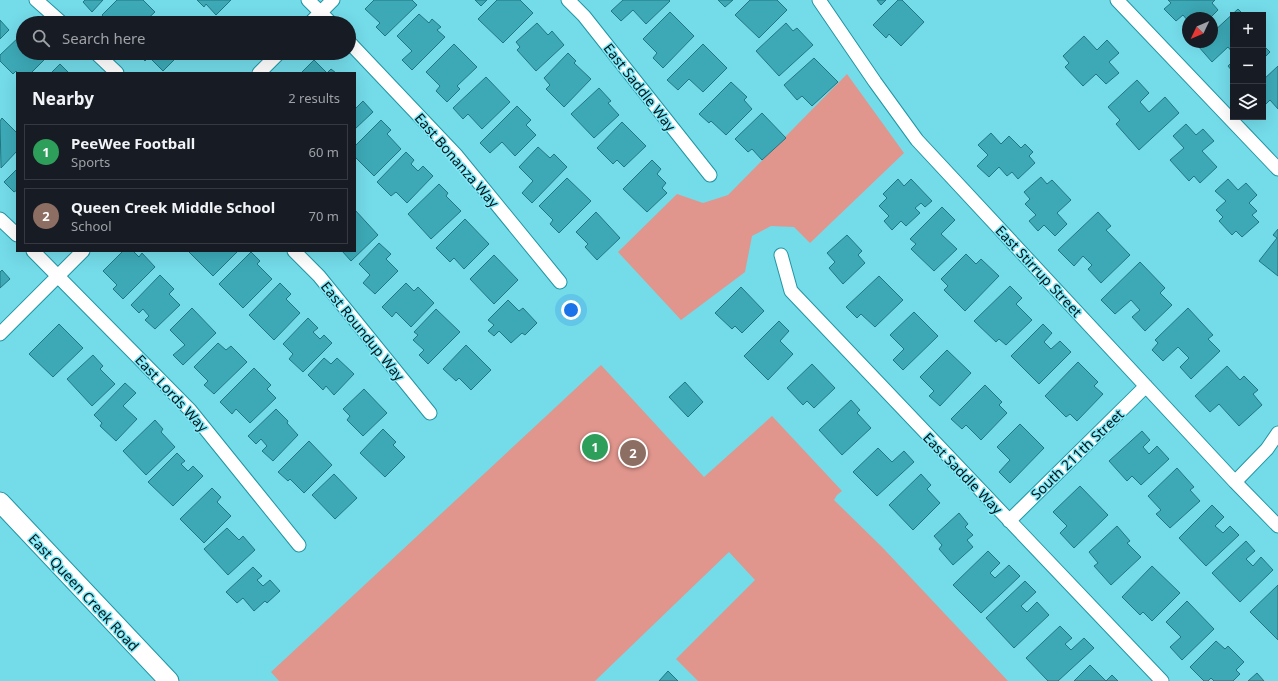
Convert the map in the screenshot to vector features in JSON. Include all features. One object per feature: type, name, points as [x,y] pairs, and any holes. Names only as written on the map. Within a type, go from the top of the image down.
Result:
[{"type":"main road","name":"East Queen Creek Road","points":[[0,502],[169,681]]},
{"type":"street","points":[[36,0],[54,16]]},
{"type":"street","points":[[308,0],[325,16]]},
{"type":"street","points":[[317,16],[333,0]]},
{"type":"street","name":"East Saddle Way","points":[[568,0],[584,16],[710,175]]},
{"type":"street","name":"East Stirrup Street","points":[[820,0],[875,82],[917,140],[1235,482],[1278,526]]},
{"type":"street","points":[[1117,0],[1278,169]]},
{"type":"street","name":"East Bonanza Way","points":[[356,49],[457,156],[560,282]]},
{"type":"street","points":[[104,60],[117,72]]},
{"type":"street","points":[[260,72],[273,60]]},
{"type":"street","points":[[0,219],[16,234]]},
{"type":"street","name":"East Lords Way","points":[[34,252],[190,410],[299,546]]},
{"type":"street","points":[[0,334],[81,252]]},
{"type":"street","name":"East Roundup Way","points":[[295,252],[318,276],[430,413]]},
{"type":"street","name":"East Saddle Way","points":[[781,255],[790,291],[1162,681]]},
{"type":"street","name":"South 211th Street","points":[[1009,521],[1146,386]]},
{"type":"street","points":[[1235,482],[1267,449],[1278,433]]},
{"type":"shaded area","points":[[847,74],[904,153],[810,243],[794,227],[771,226],[752,236],[745,272],[681,320],[618,252],[677,194],[703,203],[728,195]]},
{"type":"shaded area","points":[[601,365],[704,477],[772,416],[842,491],[834,500],[882,547],[1008,681],[698,681],[676,659],[755,580],[729,552],[595,681],[279,681],[271,672]]},
{"type":"building","points":[[85,0],[103,0],[92,12],[83,2]]},
{"type":"building","points":[[117,0],[143,0],[155,12],[151,16],[102,15]]},
{"type":"building","points":[[197,0],[231,0],[216,15],[206,4],[204,7]]},
{"type":"building","points":[[374,0],[412,0],[417,5],[385,36],[376,27],[380,23],[365,9]]},
{"type":"building","points":[[475,0],[487,0],[481,6]]},
{"type":"building","points":[[497,0],[520,0],[533,13],[503,43],[478,19]]},
{"type":"building","points":[[623,0],[670,1],[646,24],[633,10],[621,21],[611,11]]},
{"type":"building","points":[[718,0],[733,0],[725,7]]},
{"type":"building","points":[[750,0],[777,0],[787,10],[759,38],[735,15]]},
{"type":"building","points":[[877,0],[886,0],[881,5]]},
{"type":"building","points":[[898,0],[902,0],[924,22],[901,46],[889,34],[886,38],[873,25]]},
{"type":"building","points":[[1168,0],[1215,0],[1212,3],[1218,10],[1216,12],[1182,12],[1182,16],[1176,21],[1164,9],[1171,3]]},
{"type":"building","points":[[670,12],[694,36],[663,68],[653,58],[657,53],[643,39]]},
{"type":"building","points":[[419,14],[429,23],[432,19],[441,27],[437,30],[445,37],[412,70],[402,60],[412,51],[397,36]]},
{"type":"building","points":[[1230,16],[1230,49],[1228,47],[1212,62],[1200,48],[1218,48],[1218,27]]},
{"type":"building","points":[[0,20],[9,30],[0,39]]},
{"type":"building","points":[[537,23],[548,35],[552,31],[564,45],[536,71],[517,50],[520,47],[516,42]]},
{"type":"building","points":[[786,23],[793,31],[797,28],[813,45],[779,76],[756,51]]},
{"type":"building","points":[[1084,36],[1097,50],[1107,40],[1119,53],[1109,62],[1119,73],[1106,84],[1096,74],[1083,86],[1065,67],[1069,63],[1063,56]]},
{"type":"building","points":[[16,40],[16,60],[44,60],[32,72],[16,71],[13,74],[0,61],[0,55]]},
{"type":"building","points":[[454,44],[477,67],[457,86],[460,89],[447,102],[436,91],[440,86],[426,72]]},
{"type":"building","points":[[703,44],[727,68],[703,92],[689,79],[678,90],[667,80]]},
{"type":"building","points":[[1266,48],[1270,52],[1266,56]]},
{"type":"building","points":[[568,53],[576,61],[574,63],[591,79],[564,107],[546,89],[550,85],[544,78]]},
{"type":"building","points":[[814,58],[838,82],[812,106],[802,96],[797,100],[784,85]]},
{"type":"building","points":[[152,60],[174,60],[163,71]]},
{"type":"building","points":[[314,60],[326,72],[302,72]]},
{"type":"building","points":[[60,64],[68,72],[52,72]]},
{"type":"building","points":[[1278,66],[1278,109],[1270,100],[1266,104],[1266,77]]},
{"type":"building","points":[[331,69],[335,72],[328,72]]},
{"type":"building","points":[[486,77],[510,102],[482,129],[468,114],[463,119],[453,108]]},
{"type":"building","points":[[1137,80],[1149,93],[1140,102],[1149,112],[1165,97],[1179,113],[1139,150],[1116,124],[1120,120],[1108,107]]},
{"type":"building","points":[[731,82],[747,97],[744,100],[752,109],[726,135],[711,121],[709,123],[699,114]]},
{"type":"building","points":[[599,88],[611,101],[608,103],[619,115],[594,138],[571,114]]},
{"type":"building","points":[[363,101],[373,112],[356,128],[356,108]]},
{"type":"building","points":[[517,106],[531,120],[526,125],[536,135],[515,156],[502,142],[490,153],[480,143]]},
{"type":"building","points":[[762,113],[786,138],[762,160],[752,149],[748,152],[735,139]]},
{"type":"building","points":[[2,118],[16,132],[16,152],[1,168],[0,121]]},
{"type":"building","points":[[381,120],[391,130],[387,134],[401,149],[374,176],[356,158],[356,145]]},
{"type":"building","points":[[622,122],[646,146],[624,167],[617,160],[613,164],[597,148]]},
{"type":"building","points":[[1186,124],[1196,135],[1203,129],[1214,141],[1202,151],[1217,167],[1200,183],[1194,176],[1189,181],[1170,160],[1184,148],[1173,136]]},
{"type":"building","points":[[991,133],[1001,144],[1009,136],[1021,148],[1025,144],[1033,152],[1029,156],[1035,163],[1018,179],[1012,172],[1007,176],[999,167],[989,177],[977,166],[988,155],[978,145]]},
{"type":"building","points":[[538,147],[550,158],[554,154],[567,167],[532,203],[522,193],[533,181],[519,167]]},
{"type":"building","points":[[406,152],[414,160],[411,164],[418,171],[423,166],[433,176],[407,203],[396,192],[391,196],[377,182]]},
{"type":"building","points":[[652,160],[661,169],[657,174],[666,183],[662,188],[667,193],[647,212],[623,189]]},
{"type":"building","points":[[16,170],[16,191],[14,192],[4,182]]},
{"type":"building","points":[[1041,177],[1047,184],[1052,180],[1071,200],[1057,213],[1067,224],[1055,236],[1044,225],[1038,231],[1029,221],[1036,215],[1025,204],[1030,199],[1024,192]]},
{"type":"building","points":[[567,178],[591,201],[559,233],[550,224],[553,220],[539,206]]},
{"type":"building","points":[[898,179],[904,186],[911,179],[932,201],[925,207],[921,203],[915,208],[920,213],[906,226],[901,221],[892,230],[884,221],[889,216],[879,206],[887,198],[883,194]]},
{"type":"building","points":[[1228,179],[1238,190],[1246,183],[1257,195],[1249,203],[1257,211],[1252,215],[1259,222],[1242,237],[1236,231],[1232,235],[1219,221],[1223,217],[1216,210],[1226,201],[1215,191]]},
{"type":"building","points":[[439,184],[448,193],[446,196],[461,211],[431,239],[408,214]]},
{"type":"building","points":[[942,207],[955,220],[941,234],[957,249],[934,271],[911,249],[916,244],[910,239]]},
{"type":"building","points":[[356,211],[378,235],[351,261],[343,252],[356,252]]},
{"type":"building","points":[[596,212],[620,238],[597,260],[585,247],[588,244],[576,232]]},
{"type":"building","points":[[1098,212],[1111,226],[1106,230],[1130,255],[1101,283],[1088,269],[1092,265],[1083,256],[1074,266],[1058,250]]},
{"type":"building","points":[[465,219],[489,244],[464,269],[454,258],[450,262],[436,248]]},
{"type":"building","points":[[1278,229],[1278,276],[1259,261],[1277,238],[1273,235]]},
{"type":"building","points":[[847,235],[862,251],[858,255],[865,263],[843,284],[829,268],[835,262],[827,253]]},
{"type":"building","points":[[379,243],[391,254],[386,259],[398,271],[375,294],[363,283],[370,275],[359,264]]},
{"type":"building","points":[[122,252],[134,252],[139,257],[142,253],[155,267],[123,299],[113,289],[117,285],[103,271]]},
{"type":"building","points":[[189,252],[237,252],[213,276]]},
{"type":"building","points":[[251,252],[260,261],[257,264],[272,279],[243,308],[219,284]]},
{"type":"building","points":[[966,254],[976,264],[981,259],[999,276],[965,311],[944,290],[948,286],[941,279]]},
{"type":"building","points":[[494,255],[518,280],[494,304],[470,279]]},
{"type":"building","points":[[1140,262],[1165,288],[1160,293],[1172,305],[1145,331],[1132,317],[1140,310],[1131,300],[1115,314],[1101,300]]},
{"type":"building","points":[[2,270],[10,279],[0,288],[0,272]]},
{"type":"building","points":[[160,275],[174,289],[169,294],[180,305],[155,329],[145,320],[149,316],[143,309],[139,313],[131,305]]},
{"type":"building","points":[[879,276],[903,300],[875,327],[861,314],[857,318],[846,307]]},
{"type":"building","points":[[280,283],[291,294],[286,299],[300,313],[274,340],[249,315]]},
{"type":"building","points":[[406,283],[414,291],[418,287],[434,303],[411,327],[396,312],[392,317],[382,307]]},
{"type":"building","points":[[1010,286],[1022,298],[1016,304],[1032,320],[1006,345],[999,339],[996,342],[974,321]]},
{"type":"building","points":[[741,287],[764,311],[742,333],[735,326],[732,329],[715,313]]},
{"type":"building","points":[[508,300],[519,311],[523,308],[537,323],[525,335],[522,333],[511,343],[499,331],[494,336],[488,331],[494,325],[488,320]]},
{"type":"building","points":[[192,308],[216,333],[183,365],[173,355],[185,345],[170,330]]},
{"type":"building","points":[[1188,308],[1213,335],[1208,339],[1220,351],[1191,379],[1180,367],[1189,358],[1178,347],[1163,361],[1152,350],[1158,343],[1155,340]]},
{"type":"building","points":[[436,309],[460,332],[428,364],[419,355],[424,350],[413,340],[418,335],[414,332]]},
{"type":"building","points":[[914,312],[938,336],[903,370],[893,360],[904,349],[890,335]]},
{"type":"building","points":[[308,318],[318,328],[313,332],[320,339],[324,335],[332,343],[303,372],[289,359],[293,354],[283,344]]},
{"type":"building","points":[[779,321],[789,331],[780,341],[793,354],[768,380],[744,356]]},
{"type":"building","points":[[59,324],[83,348],[53,377],[29,354]]},
{"type":"building","points":[[1043,324],[1052,333],[1044,342],[1051,349],[1060,341],[1071,352],[1039,384],[1011,356]]},
{"type":"building","points":[[218,343],[226,350],[231,346],[247,362],[214,394],[204,385],[208,381],[194,367]]},
{"type":"building","points":[[466,345],[491,370],[471,390],[459,378],[456,381],[443,369]]},
{"type":"building","points":[[947,350],[971,373],[940,406],[929,396],[934,391],[920,377]]},
{"type":"building","points":[[93,355],[103,366],[100,369],[115,384],[92,406],[67,379]]},
{"type":"building","points":[[324,358],[331,364],[337,358],[354,374],[334,395],[326,386],[323,390],[308,375]]},
{"type":"building","points":[[1078,362],[1098,382],[1094,386],[1103,394],[1077,421],[1070,414],[1066,417],[1045,396]]},
{"type":"building","points":[[812,364],[835,388],[814,408],[807,401],[803,405],[787,388]]},
{"type":"building","points":[[1227,366],[1240,380],[1244,376],[1258,390],[1253,394],[1262,405],[1239,426],[1219,404],[1210,412],[1195,396]]},
{"type":"building","points":[[254,368],[271,385],[267,389],[276,398],[250,423],[236,409],[232,414],[220,402]]},
{"type":"building","points":[[685,382],[703,402],[688,417],[669,397]]},
{"type":"building","points":[[125,383],[136,393],[123,406],[137,419],[116,441],[100,426],[102,423],[94,415]]},
{"type":"building","points":[[985,385],[1002,402],[999,405],[1007,413],[981,440],[966,425],[962,429],[951,419]]},
{"type":"building","points":[[364,389],[387,413],[363,436],[347,420],[350,416],[343,409]]},
{"type":"building","points":[[851,400],[860,410],[857,413],[871,428],[842,455],[819,430]]},
{"type":"building","points":[[276,409],[288,421],[287,423],[298,435],[273,461],[262,451],[267,446],[261,439],[256,444],[248,436]]},
{"type":"building","points":[[155,420],[163,429],[161,432],[175,447],[146,475],[123,451]]},
{"type":"building","points":[[1020,424],[1044,448],[1010,483],[999,472],[1010,460],[997,447]]},
{"type":"building","points":[[383,429],[396,442],[393,445],[405,457],[385,477],[360,453]]},
{"type":"building","points":[[1142,431],[1150,440],[1143,447],[1149,454],[1157,446],[1169,459],[1141,485],[1132,476],[1127,481],[1109,461]]},
{"type":"building","points":[[309,441],[332,465],[304,493],[290,479],[288,481],[278,472]]},
{"type":"building","points":[[878,448],[892,462],[904,451],[914,462],[877,496],[853,472]]},
{"type":"building","points":[[177,453],[185,461],[181,464],[188,471],[193,466],[203,476],[173,506],[148,482]]},
{"type":"building","points":[[1177,468],[1194,487],[1190,490],[1200,501],[1170,528],[1156,514],[1161,510],[1148,496]]},
{"type":"building","points":[[334,474],[357,498],[335,519],[312,495]]},
{"type":"building","points":[[921,474],[931,485],[927,489],[940,503],[913,530],[889,505]]},
{"type":"building","points":[[1080,486],[1108,515],[1074,548],[1060,533],[1067,526],[1053,512]]},
{"type":"building","points":[[212,488],[221,497],[217,502],[231,516],[204,543],[180,519]]},
{"type":"building","points":[[1212,505],[1224,517],[1215,526],[1223,533],[1230,526],[1239,535],[1206,566],[1179,538]]},
{"type":"building","points":[[959,513],[968,524],[965,527],[973,535],[967,540],[973,547],[953,565],[939,549],[942,545],[934,536]]},
{"type":"building","points":[[1117,526],[1130,541],[1127,543],[1141,557],[1111,585],[1094,566],[1098,563],[1089,552]]},
{"type":"building","points":[[227,528],[239,540],[243,536],[255,550],[228,575],[204,549]]},
{"type":"building","points":[[1246,541],[1255,551],[1246,559],[1253,566],[1261,557],[1273,570],[1240,602],[1212,573]]},
{"type":"building","points":[[988,551],[1000,563],[990,573],[995,578],[1009,565],[1020,576],[981,613],[953,585]]},
{"type":"building","points":[[1152,566],[1180,593],[1152,621],[1143,612],[1140,615],[1122,597]]},
{"type":"building","points":[[253,567],[262,576],[257,580],[263,586],[270,580],[280,591],[267,603],[265,601],[254,611],[243,598],[237,603],[226,592]]},
{"type":"building","points":[[1025,581],[1036,592],[1021,606],[1027,612],[1037,602],[1049,615],[1014,648],[986,618]]},
{"type":"building","points":[[1278,585],[1278,640],[1250,612]]},
{"type":"building","points":[[1187,601],[1214,629],[1182,660],[1170,647],[1181,637],[1166,622]]},
{"type":"building","points":[[1060,626],[1072,638],[1065,644],[1071,650],[1084,638],[1094,648],[1058,681],[1048,681],[1026,658]]},
{"type":"building","points":[[1216,641],[1225,649],[1228,646],[1244,662],[1236,670],[1240,674],[1233,681],[1214,681],[1211,678],[1208,681],[1204,681],[1190,667]]},
{"type":"building","points":[[1090,665],[1106,681],[1074,681]]},
{"type":"building","points":[[668,671],[678,681],[659,681]]},
{"type":"building","points":[[1257,673],[1264,681],[1248,681]]},
{"type":"building","points":[[1112,675],[1118,681],[1106,681]]},
{"type":"place","name":"PeeWee Football","points":[[595,447]]},
{"type":"place","name":"Queen Creek Middle School","points":[[633,453]]}]
